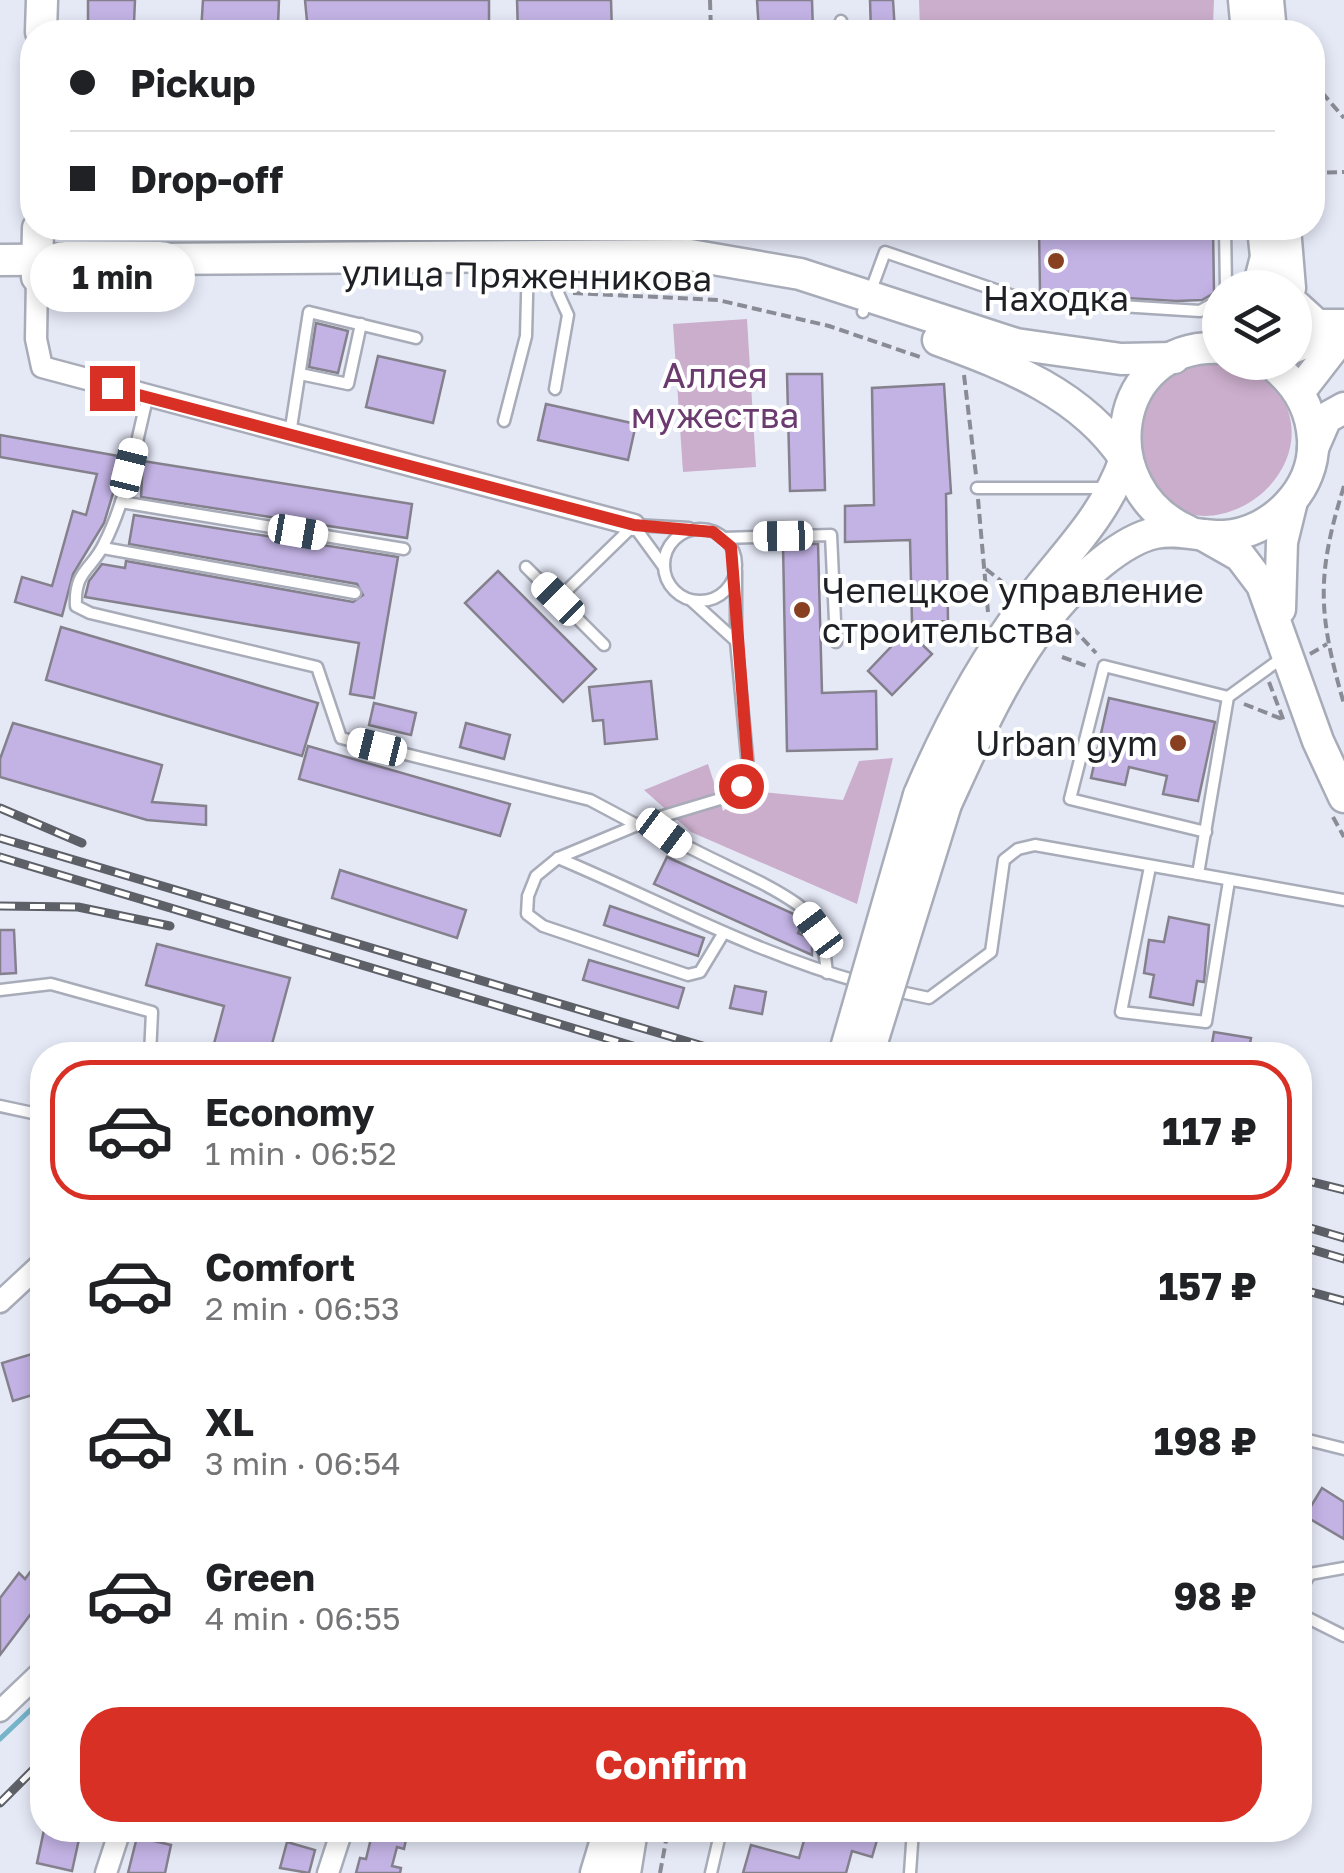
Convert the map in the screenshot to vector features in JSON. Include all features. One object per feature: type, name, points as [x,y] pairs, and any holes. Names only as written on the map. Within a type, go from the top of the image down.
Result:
[{"type":"main road","points":[[38,240],[38,268]]},
{"type":"main road","points":[[1263,270],[1264,240]]},
{"type":"main road","points":[[1286,240],[1288,270]]},
{"type":"main road","name":"улица Пряженникова","points":[[0,260],[38,268],[545,268],[717,274],[866,303],[1016,344],[1104,357],[1174,358]]},
{"type":"main road","name":"улица Пряженникова","points":[[0,277],[38,268]]},
{"type":"main road","name":"улица Пряженникова","points":[[866,303],[1041,384],[1088,414],[1126,458],[1139,493],[1154,511],[1252,568],[1344,797]]},
{"type":"main road","points":[[1312,320],[1317,325],[1344,328]]},
{"type":"main road","points":[[1312,342],[1344,328]]},
{"type":"main road","points":[[1299,392],[1344,328]]},
{"type":"main road","points":[[848,1042],[932,800],[984,667],[1026,604],[1091,528],[1115,488],[1126,458],[1126,423],[1136,395],[1152,374],[1174,358],[1202,349]]},
{"type":"main road","points":[[1287,380],[1299,392],[1344,398]]},
{"type":"main road","points":[[1298,380],[1310,417],[1313,448]]},
{"type":"main road","points":[[1285,648],[1278,587],[1292,501],[1310,467],[1313,448],[1326,418],[1344,408]]},
{"type":"main road","points":[[871,1042],[932,800],[1002,687],[1080,583],[1100,563],[1142,537],[1253,529],[1292,501]]},
{"type":"main road","points":[[596,1873],[605,1842]]},
{"type":"main road","points":[[625,1873],[630,1842]]},
{"type":"street","points":[[38,268],[36,339],[42,367],[634,525]]},
{"type":"street","points":[[0,1302],[30,1275]]},
{"type":"street","points":[[0,1711],[30,1682]]},
{"type":"street","points":[[106,1873],[116,1842]]},
{"type":"street","points":[[328,1873],[338,1842]]},
{"type":"lane","points":[[1225,240],[1226,270]]},
{"type":"lane","points":[[866,303],[886,252],[1025,300],[1202,310]]},
{"type":"lane","points":[[545,268],[568,316],[555,389]]},
{"type":"lane","points":[[504,420],[545,268]]},
{"type":"lane","points":[[290,436],[309,312],[416,338]]},
{"type":"lane","points":[[300,374],[348,384],[361,324]]},
{"type":"lane","points":[[147,398],[120,502],[103,548],[85,565],[75,589],[76,606],[90,613],[317,667],[341,738],[590,800],[642,823],[799,905],[818,930],[827,973]]},
{"type":"lane","points":[[977,488],[1115,488]]},
{"type":"lane","points":[[120,502],[404,549]]},
{"type":"lane","points":[[634,525],[664,567],[672,588],[736,641]]},
{"type":"lane","points":[[558,599],[634,525],[700,529],[723,538],[831,536],[836,642]]},
{"type":"lane","points":[[664,567],[665,556],[677,537],[700,529]]},
{"type":"lane","points":[[723,538],[731,547],[736,571],[736,641],[748,767],[741,786],[730,796],[642,823],[558,858],[536,876],[528,896],[527,914],[543,926],[688,975],[700,972],[723,934]]},
{"type":"lane","points":[[103,548],[355,593]]},
{"type":"lane","points":[[526,567],[604,645]]},
{"type":"lane","points":[[691,600],[714,599],[724,593],[736,571]]},
{"type":"lane","points":[[1198,874],[1228,698],[1285,648]]},
{"type":"lane","points":[[1206,832],[1070,799],[1104,666],[1228,698]]},
{"type":"lane","points":[[558,858],[681,910],[723,934],[827,973],[929,998],[991,952],[1004,860],[1018,849],[1035,845],[1344,900]]},
{"type":"lane","points":[[1150,866],[1121,1012],[1206,1022],[1229,881]]},
{"type":"lane","points":[[0,990],[52,984],[152,1012],[151,1042]]},
{"type":"lane","points":[[0,1106],[30,1112]]},
{"type":"lane","points":[[1312,1441],[1344,1450]]},
{"type":"lane","points":[[1312,1574],[1344,1568]]},
{"type":"lane","points":[[1312,1620],[1344,1636]]},
{"type":"lane","points":[[711,1873],[718,1842]]},
{"type":"lane","points":[[910,1873],[912,1842]]},
{"type":"path","points":[[1326,96],[1344,118]]},
{"type":"path","points":[[545,268],[718,300],[829,326],[930,360]]},
{"type":"path","points":[[963,371],[988,612]]},
{"type":"path","points":[[1344,486],[1322,566],[1327,644],[1344,704]]},
{"type":"path","points":[[984,568],[1022,598]]},
{"type":"path","points":[[1070,626],[1089,643]]},
{"type":"path","points":[[1062,657],[1084,668],[1104,666]]},
{"type":"path","points":[[1228,698],[1282,718]]},
{"type":"path","points":[[660,1873],[666,1842]]},
{"type":"green space","points":[[919,0],[1214,0],[1213,20],[920,20]]},
{"type":"green space","name":"Аллея мужества","points":[[747,319],[756,467],[683,472],[673,324]]},
{"type":"green space","points":[[1202,358],[1202,380],[1270,380],[1290,418],[1290,449],[1277,476],[1256,498],[1230,512],[1201,516],[1174,508],[1151,486],[1132,444],[1150,383]]},
{"type":"green space","points":[[893,758],[857,904],[691,832],[644,790],[708,764],[723,811],[752,791],[843,800],[859,761]]},
{"type":"building","points":[[88,0],[135,0],[134,20],[88,20]]},
{"type":"building","points":[[203,0],[279,0],[278,20],[202,20]]},
{"type":"building","points":[[305,0],[489,0],[489,20],[307,20]]},
{"type":"building","points":[[517,0],[611,0],[612,20],[518,20]]},
{"type":"building","points":[[757,0],[812,0],[813,20],[758,20]]},
{"type":"building","points":[[870,0],[893,0],[894,20],[871,20]]},
{"type":"building","points":[[1039,240],[1213,240],[1214,270],[1202,270],[1202,300],[1126,298],[1117,291],[1040,292]]},
{"type":"building","points":[[316,323],[348,331],[338,373],[309,367]]},
{"type":"building","points":[[378,356],[445,371],[433,423],[366,407]]},
{"type":"building","points":[[787,374],[822,374],[825,490],[790,491]]},
{"type":"building","points":[[944,384],[951,493],[946,494],[948,621],[912,622],[910,540],[845,542],[845,506],[874,505],[872,388]]},
{"type":"building","points":[[546,404],[636,424],[628,460],[538,440]]},
{"type":"building","points":[[0,435],[124,457],[104,523],[73,574],[62,616],[15,602],[22,577],[52,586],[73,511],[86,515],[97,474],[0,457]]},
{"type":"building","points":[[143,461],[412,504],[407,538],[141,497]]},
{"type":"building","points":[[134,515],[398,557],[374,698],[350,694],[359,643],[85,597],[89,581],[102,564],[125,568],[126,561],[353,602],[363,595],[357,584],[129,544]]},
{"type":"building","points":[[818,544],[822,693],[876,691],[877,749],[787,751],[783,545]]},
{"type":"building","points":[[498,571],[596,669],[563,702],[465,603]]},
{"type":"building","points":[[61,627],[318,703],[302,756],[46,680]]},
{"type":"building","points":[[907,630],[932,654],[892,695],[868,671]]},
{"type":"building","points":[[651,681],[657,739],[605,744],[603,720],[593,721],[589,687]]},
{"type":"building","points":[[1109,698],[1215,722],[1198,801],[1163,794],[1167,776],[1129,767],[1125,785],[1091,778]]},
{"type":"building","points":[[374,703],[416,713],[411,735],[369,725]]},
{"type":"building","points":[[13,723],[162,765],[152,802],[206,806],[206,825],[147,820],[0,777],[0,759]]},
{"type":"building","points":[[466,723],[510,735],[504,759],[460,747]]},
{"type":"building","points":[[308,746],[510,804],[500,836],[299,779]]},
{"type":"building","points":[[667,857],[796,915],[803,922],[798,933],[812,939],[812,955],[654,884]]},
{"type":"building","points":[[340,870],[466,910],[457,938],[332,898]]},
{"type":"building","points":[[610,906],[704,938],[698,956],[604,925]]},
{"type":"building","points":[[1169,917],[1209,925],[1204,982],[1197,981],[1193,1005],[1150,997],[1154,975],[1144,973],[1149,940],[1164,942]]},
{"type":"building","points":[[0,930],[14,930],[16,973],[0,974]]},
{"type":"building","points":[[157,944],[290,978],[273,1042],[214,1042],[224,1006],[146,985]]},
{"type":"building","points":[[589,960],[684,988],[678,1008],[583,980]]},
{"type":"building","points":[[735,986],[766,992],[762,1014],[730,1008]]},
{"type":"building","points":[[1214,1032],[1251,1038],[1250,1042],[1212,1042]]},
{"type":"building","points":[[30,1355],[30,1396],[13,1401],[2,1363]]},
{"type":"building","points":[[1322,1488],[1344,1502],[1344,1539],[1312,1520],[1312,1504]]},
{"type":"building","points":[[30,1572],[30,1615],[0,1655],[0,1598],[19,1573],[25,1579]]},
{"type":"building","points":[[41,1842],[78,1842],[72,1871],[37,1863]]},
{"type":"building","points":[[136,1842],[171,1845],[165,1873],[128,1873]]},
{"type":"building","points":[[287,1842],[315,1850],[309,1873],[280,1868]]},
{"type":"building","points":[[370,1842],[405,1842],[404,1849],[397,1847],[392,1866],[401,1868],[400,1873],[356,1873],[360,1858],[366,1859]]},
{"type":"building","points":[[804,1842],[876,1842],[872,1857],[852,1851],[846,1873],[743,1873],[751,1845],[799,1858]]},
{"type":"waterway","points":[[0,1739],[30,1710]]},
{"type":"railway","points":[[0,808],[82,843]]},
{"type":"railway","points":[[0,838],[689,1042]]},
{"type":"railway","points":[[0,857],[619,1042]]},
{"type":"railway","points":[[0,906],[78,907],[170,926]]},
{"type":"railway","points":[[1312,1182],[1344,1190]]},
{"type":"railway","points":[[1312,1229],[1344,1238]]},
{"type":"railway","points":[[1312,1250],[1344,1259]]},
{"type":"railway","points":[[1312,1292],[1344,1301]]},
{"type":"railway","points":[[0,1803],[30,1773]]},
{"type":"place","name":"Находка","points":[[1056,261]]},
{"type":"place","name":"Чепецкое управление строительства","points":[[802,610]]},
{"type":"place","name":"Urban gym","points":[[1178,743]]},
{"type":"route","points":[[112,388],[634,525],[700,529],[723,538],[736,559],[736,641],[748,767],[741,786]]}]
